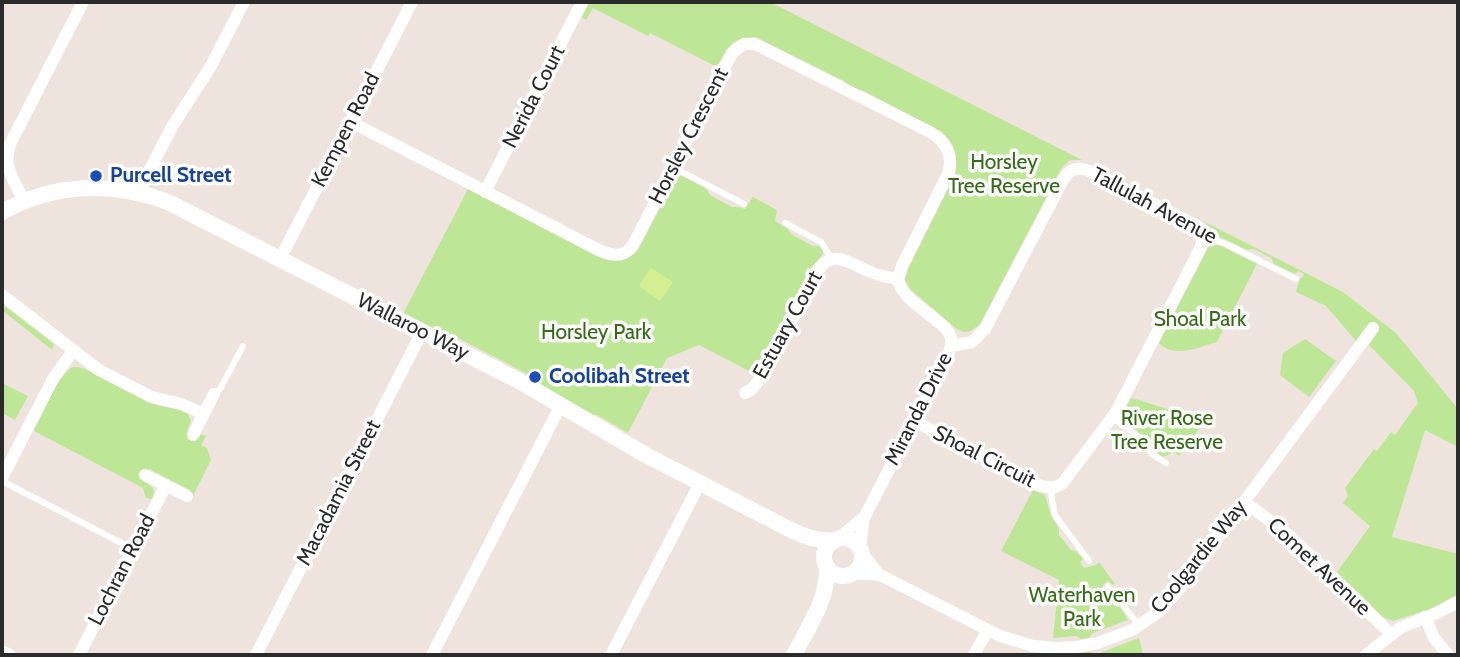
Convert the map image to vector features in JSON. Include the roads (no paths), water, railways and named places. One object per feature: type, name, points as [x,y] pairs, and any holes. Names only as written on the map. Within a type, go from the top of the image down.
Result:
[{"type":"street","points":[[24,201],[7,164],[7,153],[83,2]]},
{"type":"street","points":[[140,193],[173,125],[211,66],[244,2]]},
{"type":"street","name":"Kempen Road","points":[[281,259],[412,2]]},
{"type":"street","name":"Nerida Court","points":[[485,192],[582,2]]},
{"type":"street","name":"Horsley Crescent","points":[[351,121],[599,250],[610,255],[619,255],[633,246],[732,53],[744,44],[752,43],[943,141],[950,157],[948,174],[898,279]]},
{"type":"street","name":"Tallulah Avenue","points":[[951,342],[972,342],[989,324],[1062,182],[1071,170],[1087,170],[1198,227],[1203,236]]},
{"type":"street","name":"Wallaroo Way","points":[[2,212],[46,194],[82,188],[140,193],[177,207],[561,405],[644,454],[806,538],[836,540]]},
{"type":"street","name":"Shoal Circuit","points":[[914,421],[1044,487],[1058,487],[1066,481],[1112,418],[1200,249],[1203,236]]},
{"type":"street","points":[[832,258],[843,259],[870,272],[898,279]]},
{"type":"street","name":"Estuary Court","points":[[745,393],[752,389],[763,375],[818,269],[832,258]]},
{"type":"street","name":"Miranda Drive","points":[[861,550],[864,518],[951,342],[944,328],[901,290],[898,279]]},
{"type":"street","points":[[2,295],[99,370],[145,394],[204,414]]},
{"type":"street","name":"Coolgardie Way","points":[[850,574],[880,575],[987,631],[1021,643],[1056,649],[1076,647],[1098,642],[1140,626],[1160,611],[1173,596],[1373,328]]},
{"type":"street","name":"Macadamia Street","points":[[256,655],[422,332]]},
{"type":"street","points":[[2,480],[53,379],[73,351]]},
{"type":"street","points":[[193,435],[214,394]]},
{"type":"street","points":[[432,655],[561,405]]},
{"type":"street","points":[[145,474],[187,496]]},
{"type":"street","points":[[611,655],[700,483]]},
{"type":"street","name":"Lochran Road","points":[[79,655],[166,485]]},
{"type":"street","name":"Comet Avenue","points":[[1245,502],[1290,536],[1391,634]]},
{"type":"street","name":"Miranda Drive","points":[[836,540],[864,518]]},
{"type":"street","name":"Wallaroo Way","points":[[806,538],[826,563]]},
{"type":"street","points":[[794,655],[824,597],[828,580],[826,549],[836,540],[851,540],[861,550],[861,565],[824,597]]},
{"type":"street","name":"Coolgardie Way","points":[[861,550],[880,575]]},
{"type":"street","points":[[826,563],[836,575],[850,574]]},
{"type":"street","points":[[1366,655],[1408,624],[1458,602]]},
{"type":"street","points":[[1425,617],[1434,638],[1448,655]]},
{"type":"street","points":[[974,655],[987,631]]},
{"type":"street","points":[[2,651],[10,655]]},
{"type":"lane","points":[[673,168],[744,204]]},
{"type":"lane","points":[[785,223],[821,242],[832,258]]},
{"type":"lane","name":"Tallulah Avenue","points":[[1203,236],[1226,244],[1296,279]]},
{"type":"lane","points":[[214,394],[220,389],[243,346]]},
{"type":"lane","points":[[1112,418],[1135,434],[1151,453],[1166,463]]},
{"type":"lane","points":[[2,480],[134,549]]},
{"type":"lane","points":[[1050,488],[1055,515],[1089,561]]},
{"type":"lane","points":[[1108,586],[1140,626]]},
{"type":"place","name":"Purcell Street","points":[[96,176]]},
{"type":"place","name":"Coolibah Street","points":[[535,377]]},
{"type":"park label","name":"Horsley Tree Reserve","points":[[1004,175]]},
{"type":"park label","name":"Shoal Park","points":[[1200,320]]},
{"type":"park label","name":"Horsley Park","points":[[596,333]]},
{"type":"park label","name":"River Rose Tree Reserve","points":[[1167,431]]},
{"type":"park label","name":"Waterhaven Park","points":[[1082,608]]}]
